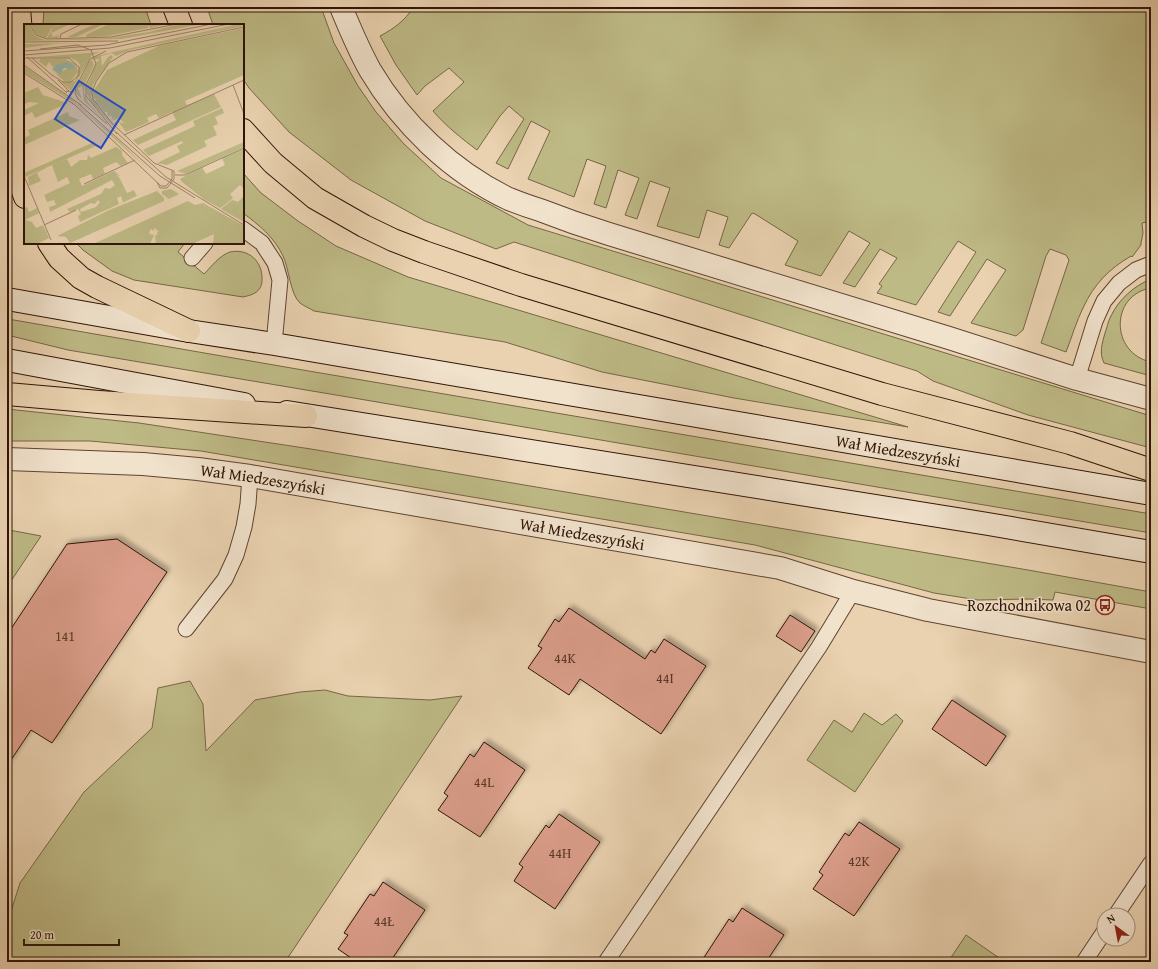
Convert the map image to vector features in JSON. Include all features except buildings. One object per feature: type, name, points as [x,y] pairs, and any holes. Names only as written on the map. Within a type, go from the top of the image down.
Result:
[{"type":"highway","points":[[7,183],[17,136],[20,96],[21,54],[19,7]]},
{"type":"highway","points":[[174,7],[181,24]]},
{"type":"highway","points":[[244,131],[273,163],[315,198],[364,226],[393,240],[424,252],[521,284],[882,394],[1070,443],[1151,470]]},
{"type":"highway","points":[[15,147],[20,183],[24,194]]},
{"type":"highway","points":[[50,244],[59,258],[81,278],[189,331]]},
{"type":"highway","points":[[7,394],[99,402],[306,416]]},
{"type":"main road","points":[[342,7],[354,38],[370,70],[400,112],[420,134],[443,155],[489,188],[510,199],[574,223],[609,234],[949,338],[1077,379],[1151,398]]},
{"type":"main road","name":"Wał Miedzeszyński","points":[[7,298],[189,331],[274,344],[1151,494]]},
{"type":"main road","points":[[7,360],[306,416],[980,522],[1151,552]]},
{"type":"main road","name":"Wał Miedzeszyński","points":[[7,459],[143,464],[250,476],[780,568],[853,592],[928,610],[1151,652]]},
{"type":"lane","points":[[244,230],[262,244],[275,263],[280,280],[274,344]]},
{"type":"lane","points":[[192,258],[204,244]]},
{"type":"lane","points":[[1077,379],[1095,321],[1104,301],[1119,283],[1136,270],[1151,264]]},
{"type":"lane","points":[[186,629],[225,579],[236,555],[244,527],[248,504],[250,476]]},
{"type":"lane","points":[[606,962],[818,647],[853,592]]},
{"type":"lane","points":[[1121,907],[1151,863]]},
{"type":"lane","points":[[1084,962],[1096,944]]},
{"type":"shaded area","points":[[44,7],[145,7],[151,24],[43,24]]},
{"type":"shaded area","points":[[207,7],[321,7],[334,43],[358,86],[376,112],[404,144],[441,178],[528,225],[1151,416],[1151,448],[1028,415],[933,381],[917,371],[514,242],[496,249],[425,221],[351,180],[289,132],[244,80],[244,24],[213,24]]},
{"type":"shaded area","points":[[414,7],[1151,7],[1151,221],[1142,223],[1143,233],[1141,245],[1132,257],[1131,256],[1123,261],[1109,272],[1097,284],[1087,299],[1066,352],[1041,343],[1069,260],[1066,255],[1050,249],[1046,256],[1023,330],[1016,336],[971,323],[1006,270],[987,259],[950,316],[938,312],[976,252],[958,241],[916,305],[877,293],[882,286],[879,284],[897,258],[880,249],[855,287],[843,283],[870,243],[849,231],[821,276],[785,265],[798,241],[752,213],[729,248],[719,245],[728,217],[707,210],[699,238],[657,226],[670,188],[650,181],[637,219],[625,215],[639,178],[618,170],[606,208],[594,204],[606,166],[587,159],[574,197],[528,179],[550,131],[531,121],[508,169],[496,163],[524,119],[509,106],[500,116],[477,150],[443,122],[433,111],[464,82],[449,68],[425,86],[417,95],[396,65],[380,36],[399,24]]},
{"type":"shaded area","points":[[244,174],[261,193],[298,221],[336,246],[408,277],[908,427],[734,398],[602,372],[505,342],[314,311],[300,303],[297,299],[294,294],[283,256],[271,237],[244,214]]},
{"type":"shaded area","points":[[77,244],[184,244],[178,252],[204,274],[226,254],[237,251],[243,252],[254,258],[260,267],[262,273],[262,284],[257,292],[243,297],[134,280],[112,271]]},
{"type":"shaded area","points":[[1151,279],[1151,288],[1138,293],[1128,301],[1122,312],[1120,324],[1122,336],[1128,348],[1138,357],[1151,362],[1151,376],[1104,363],[1101,352],[1109,320],[1118,304],[1133,289]]},
{"type":"shaded area","points":[[8,319],[1151,514],[1151,533],[68,350],[7,335]]},
{"type":"shaded area","points":[[7,409],[139,423],[311,449],[1028,570],[1151,592],[1151,609],[1055,592],[1053,600],[978,600],[934,593],[755,545],[201,451],[90,441],[7,441]]},
{"type":"shaded area","points":[[9,530],[41,536],[7,587],[7,532]]},
{"type":"shaded area","points":[[190,681],[203,704],[206,751],[255,700],[300,692],[325,690],[348,696],[430,700],[462,696],[285,962],[7,962],[7,924],[20,883],[84,792],[152,728],[158,688]]},
{"type":"shaded area","points":[[864,713],[882,725],[896,714],[903,721],[855,792],[807,760],[834,720],[852,732]]},
{"type":"shaded area","points":[[966,935],[1005,962],[948,962]]},
{"type":"place","name":"Rozchodnikowa 02","points":[[1105,605]]}]
